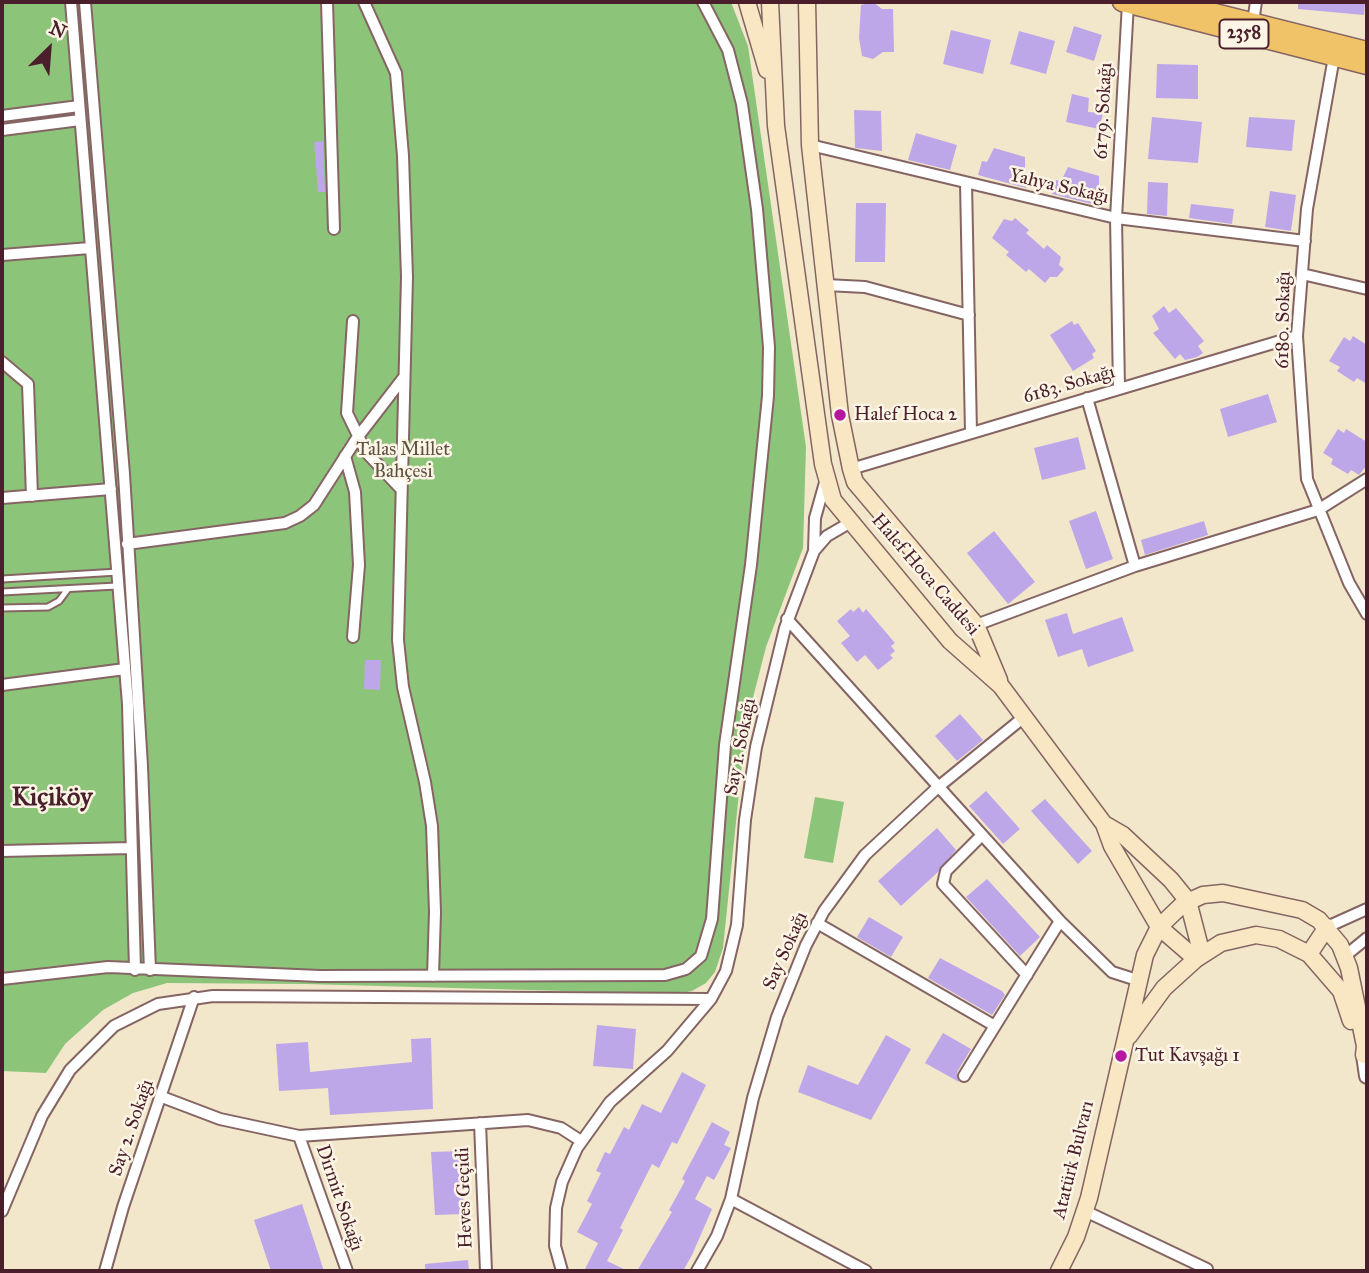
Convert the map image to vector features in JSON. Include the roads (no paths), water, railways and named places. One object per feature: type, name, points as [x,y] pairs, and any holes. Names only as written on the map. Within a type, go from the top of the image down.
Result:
[{"type":"main road","points":[[747,2],[775,96]]},
{"type":"main road","name":"Halef Hoca Caddesi","points":[[770,2],[776,126],[827,478],[833,500],[950,641],[1001,686]]},
{"type":"main road","name":"Halef Hoca Caddesi","points":[[807,2],[810,145],[840,415],[851,469],[855,482],[976,625],[1001,686]]},
{"type":"main road","points":[[1171,2],[1367,51]]},
{"type":"main road","name":"2358","points":[[1125,3],[1367,65]]},
{"type":"main road","points":[[1001,686],[1104,824],[1112,846],[1159,927],[1199,957]]},
{"type":"main road","points":[[1104,824],[1123,835],[1171,880],[1188,901],[1199,957]]},
{"type":"main road","points":[[1121,1056],[1137,980],[1148,945],[1159,927],[1188,901],[1203,895],[1223,894],[1302,910],[1327,927],[1345,956],[1363,1034],[1364,1055]]},
{"type":"main road","points":[[1313,959],[1327,927]]},
{"type":"main road","points":[[1121,1056],[1141,1017],[1164,988],[1199,957],[1233,939],[1256,934],[1279,939],[1313,959],[1341,991],[1348,1006],[1357,1047],[1364,1055]]},
{"type":"main road","points":[[1313,959],[1345,956]]},
{"type":"main road","name":"Atatürk Bulvarı","points":[[1059,1271],[1086,1211],[1121,1056]]},
{"type":"street","points":[[71,2],[125,669],[135,970]]},
{"type":"street","points":[[85,2],[142,766],[150,970]]},
{"type":"street","points":[[327,2],[334,229]]},
{"type":"street","points":[[364,2],[389,52],[398,84],[407,241],[398,640],[403,687],[425,782],[432,826],[435,912],[433,976]]},
{"type":"street","points":[[2,979],[108,967],[213,974],[673,974],[697,961],[709,934],[725,745],[747,596],[766,421],[769,347],[757,209],[742,104],[728,50],[703,2]]},
{"type":"street","points":[[1253,22],[1255,2]]},
{"type":"street","name":"6179. Sokağı","points":[[1119,388],[1116,218],[1125,3]]},
{"type":"street","name":"6180. Sokağı","points":[[1334,57],[1307,209],[1297,336],[1307,480],[1349,583],[1367,614]]},
{"type":"street","points":[[2,116],[79,106]]},
{"type":"street","points":[[2,131],[80,120]]},
{"type":"street","name":"Yahya Sokağı","points":[[810,145],[1116,218],[1304,241]]},
{"type":"street","points":[[966,183],[971,432]]},
{"type":"street","points":[[2,254],[90,248]]},
{"type":"street","points":[[1302,274],[1367,289]]},
{"type":"street","points":[[826,285],[865,287],[969,315]]},
{"type":"street","points":[[353,321],[347,413],[357,438],[376,466],[401,489]]},
{"type":"street","name":"6183. Sokağı","points":[[851,469],[1297,336]]},
{"type":"street","points":[[2,362],[28,384],[33,496]]},
{"type":"street","points":[[127,544],[293,520],[314,505],[357,438],[404,377]]},
{"type":"street","points":[[1087,398],[1135,566]]},
{"type":"street","points":[[345,456],[355,492],[359,565],[353,637]]},
{"type":"street","points":[[814,551],[815,518],[827,478]]},
{"type":"street","points":[[976,625],[1135,566],[1318,510],[1367,479]]},
{"type":"street","points":[[2,498],[111,489]]},
{"type":"street","name":"Say 1. Sokağı","points":[[562,1271],[555,1246],[556,1208],[562,1182],[581,1141],[610,1102],[667,1051],[711,999],[726,971],[735,941],[750,786],[764,709],[787,619],[814,551],[827,536],[851,522]]},
{"type":"street","points":[[787,619],[1060,921],[1112,972],[1137,980]]},
{"type":"street","points":[[2,685],[125,669]]},
{"type":"street","name":"Say Sokağı","points":[[697,1271],[717,1236],[731,1199],[764,1057],[788,988],[817,923],[836,892],[865,855],[937,788],[1024,717]]},
{"type":"street","points":[[981,836],[946,871],[943,884],[1027,975]]},
{"type":"street","points":[[2,851],[131,848]]},
{"type":"street","points":[[1327,927],[1367,909]]},
{"type":"street","points":[[964,1076],[1060,921]]},
{"type":"street","points":[[817,923],[995,1026]]},
{"type":"street","points":[[1345,956],[1367,937]]},
{"type":"street","points":[[2,1210],[50,1100],[83,1054],[128,1017],[158,1004],[194,997],[711,999]]},
{"type":"street","name":"Say 2. Sokağı","points":[[105,1271],[194,997]]},
{"type":"street","points":[[1364,1055],[1367,1076]]},
{"type":"street","points":[[162,1097],[220,1119],[299,1136],[540,1121],[561,1128],[581,1141]]},
{"type":"street","name":"Heves Geçidi","points":[[480,1123],[486,1271]]},
{"type":"street","name":"Dirmit Sokağı","points":[[299,1136],[347,1271]]},
{"type":"street","points":[[731,1199],[866,1271]]},
{"type":"street","points":[[1086,1211],[1207,1269]]},
{"type":"lane","points":[[2,579],[118,572]]},
{"type":"lane","points":[[2,592],[118,586]]},
{"type":"lane","points":[[2,608],[48,607],[59,601],[68,589]]},
{"type":"place","name":"Halef Hoca 2","points":[[840,415]]},
{"type":"place","name":"Tut Kavşağı 1","points":[[1121,1056]]},
{"type":"district","name":"Kiçiköy","points":[[52,799]]},
{"type":"park label","name":"Talas Millet Bahçesi","points":[[403,461]]}]
